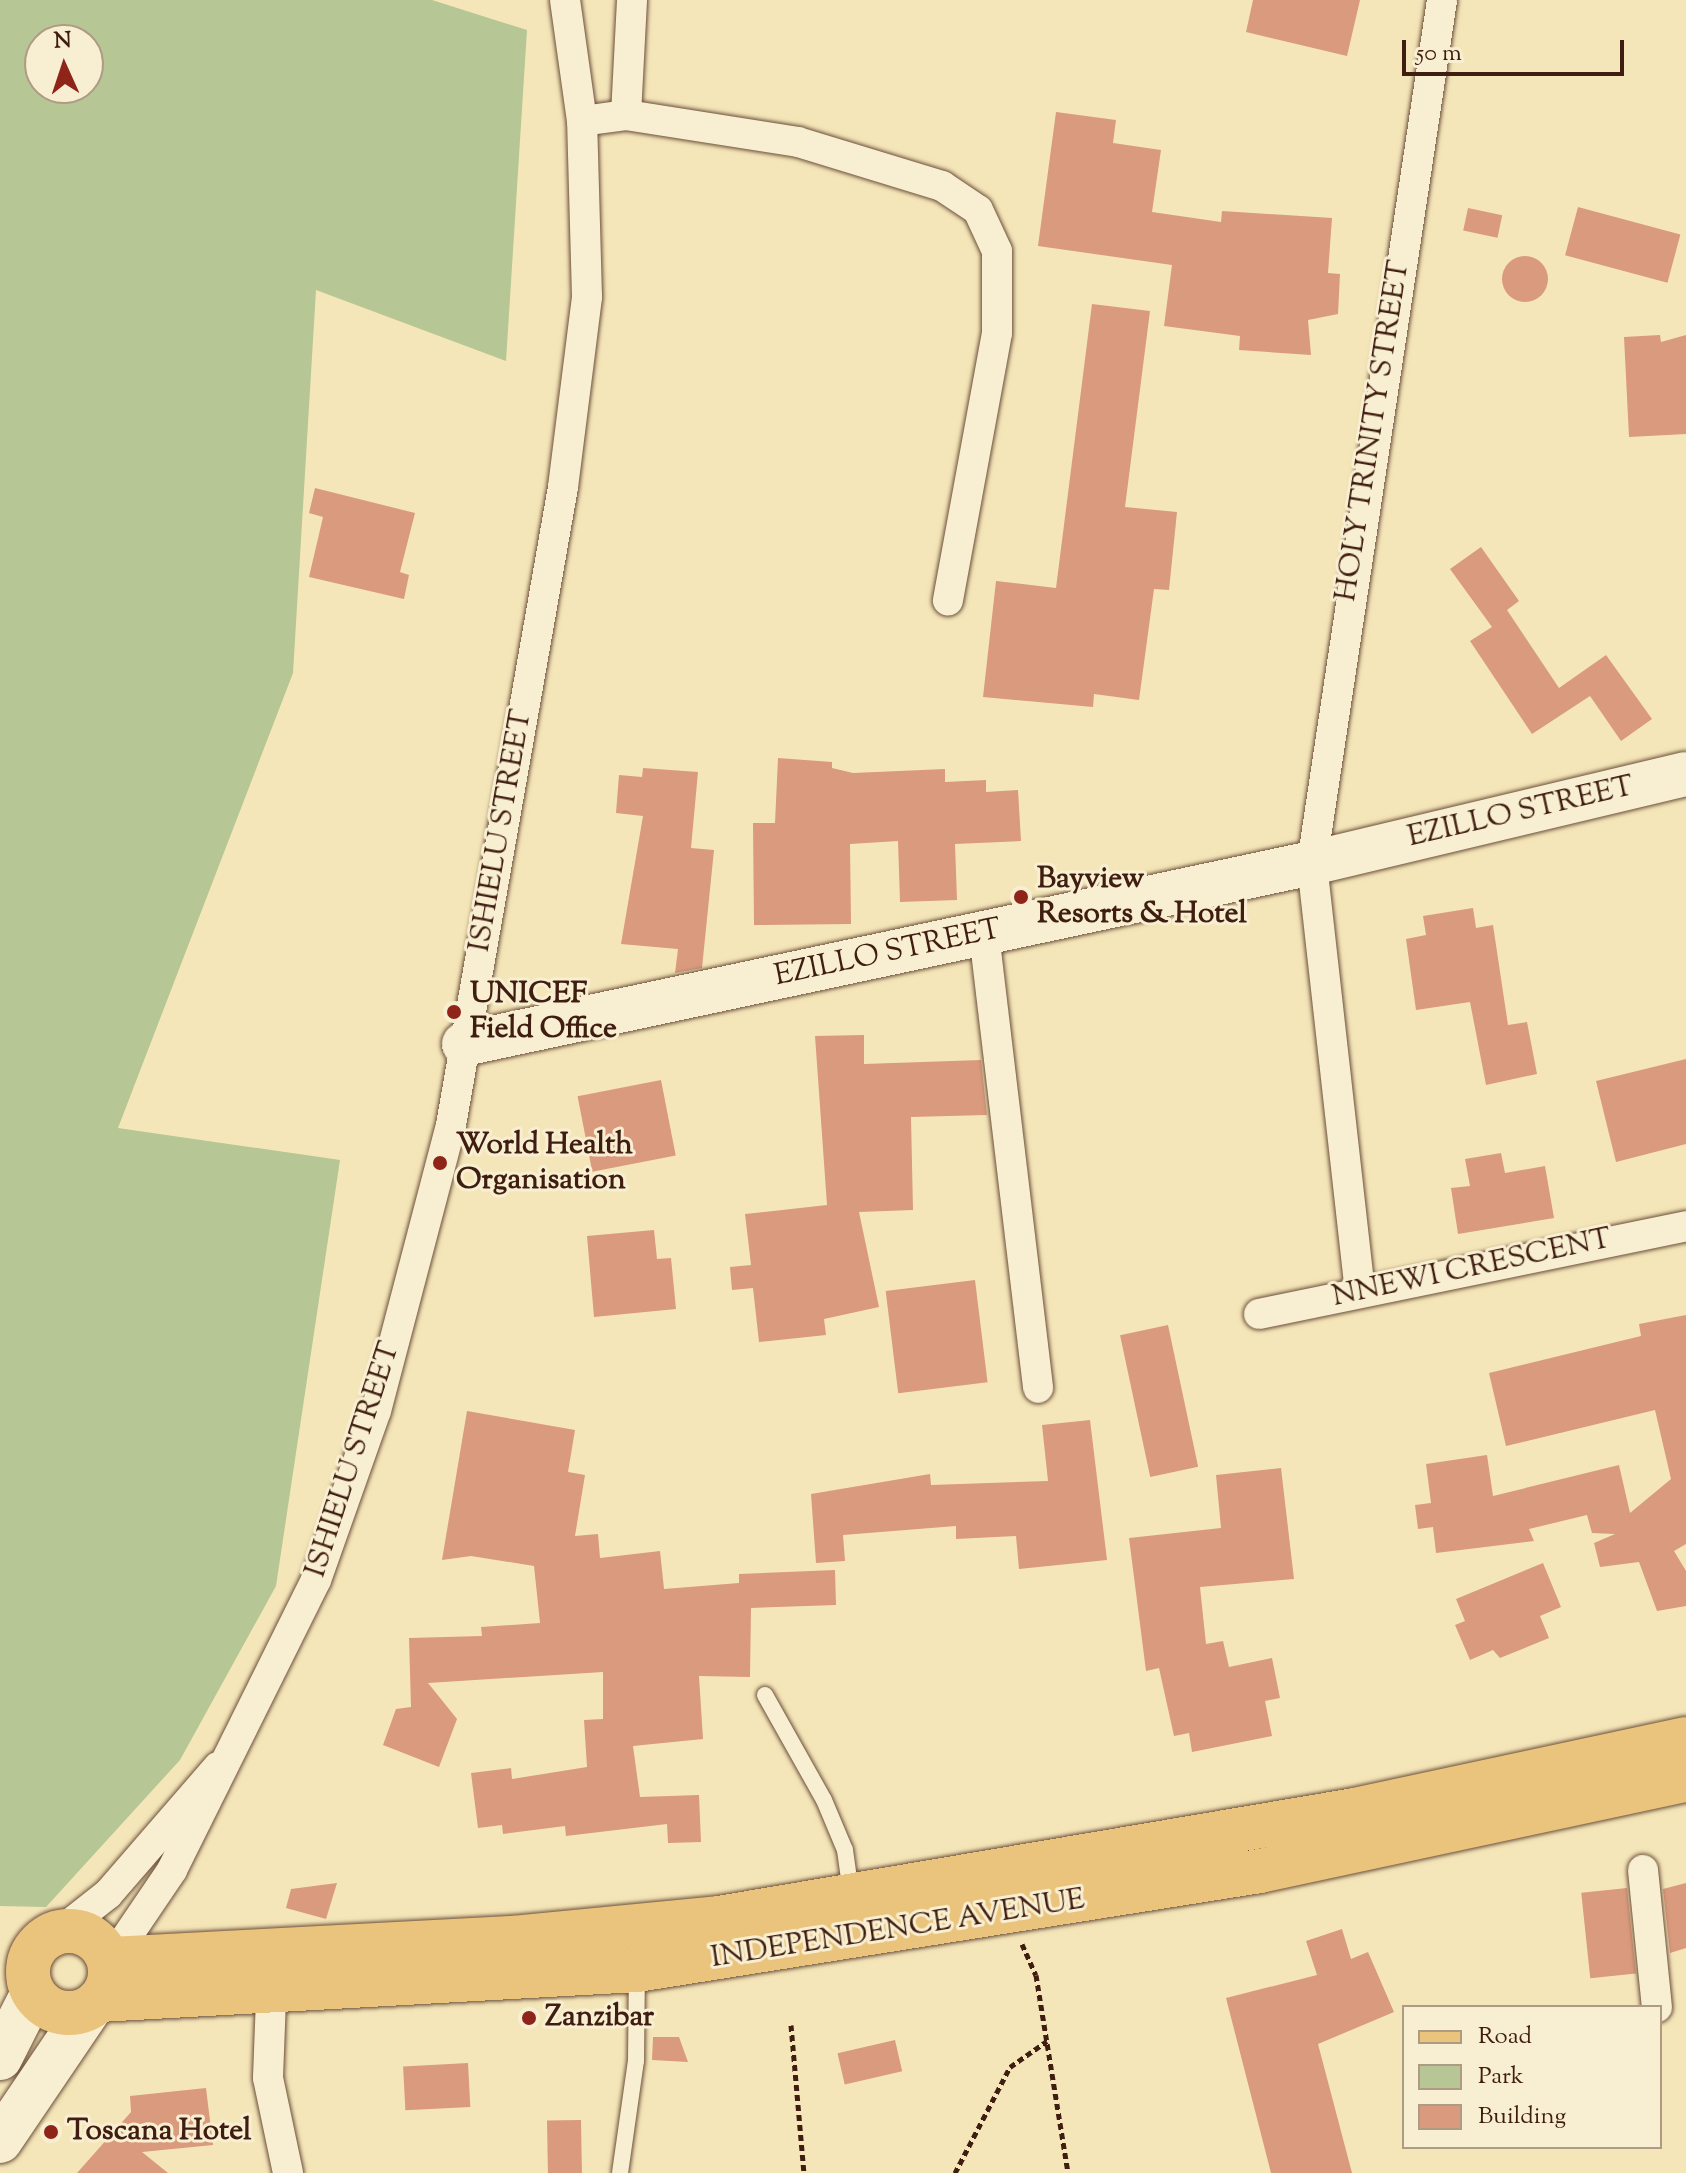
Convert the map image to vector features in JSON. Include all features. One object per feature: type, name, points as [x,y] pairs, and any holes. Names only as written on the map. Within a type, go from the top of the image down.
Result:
[{"type":"main road","name":"INDEPENDENCE AVENUE","points":[[101,1979],[267,1994],[637,1970],[1009,1914],[1481,1807],[1686,1739]]},
{"type":"main road","name":"INDEPENDENCE AVENUE","points":[[21,1989],[58,2012],[101,1979],[277,1952],[541,1936],[852,1897],[1686,1780]]},
{"type":"main road","name":"INDEPENDENCE AVENUE","points":[[0,1938],[86,1934],[101,1979]]},
{"type":"main road","points":[[21,1989],[29,1961],[52,1935]]},
{"type":"street","name":"ISHIELU STREET","points":[[220,1766],[316,1580],[376,1411],[451,1125],[576,384],[589,231],[582,121],[565,0]]},
{"type":"street","points":[[626,115],[632,0]]},
{"type":"street","name":"HOLY TRINITY STREET","points":[[1360,1292],[1312,863],[1442,0]]},
{"type":"street","points":[[582,121],[626,115],[798,142],[942,186],[978,210],[997,251],[997,333],[948,601]]},
{"type":"street","name":"EZILLO STREET","points":[[464,1044],[1312,863],[1686,774]]},
{"type":"street","points":[[984,934],[1038,1388]]},
{"type":"street","name":"NNEWI CRESCENT","points":[[1259,1314],[1686,1226]]},
{"type":"street","points":[[52,1935],[108,1894],[220,1766]]},
{"type":"street","points":[[0,2141],[124,1941],[153,1903],[202,1816],[220,1766]]},
{"type":"street","points":[[1643,1870],[1657,2005]]},
{"type":"street","points":[[277,1952],[267,1994],[268,2078],[288,2173]]},
{"type":"street","points":[[0,2058],[21,1989]]},
{"type":"lane","points":[[765,1695],[824,1800],[845,1850],[852,1897]]},
{"type":"lane","points":[[620,2173],[636,2061],[637,1970]]},
{"type":"path","points":[[1009,1914],[1036,1975],[1068,2173]]},
{"type":"path","points":[[791,2025],[804,2173]]},
{"type":"path","points":[[955,2173],[1010,2067],[1047,2041]]},
{"type":"green space","points":[[0,0],[432,0],[527,30],[506,361],[316,290],[293,673],[118,1128],[340,1160],[276,1586],[180,1760],[46,1907],[0,1906]]},
{"type":"building","points":[[1253,0],[1360,0],[1347,56],[1246,32]]},
{"type":"building","points":[[1056,112],[1116,120],[1113,143],[1161,150],[1152,212],[1221,222],[1222,211],[1332,218],[1328,273],[1340,274],[1338,314],[1308,320],[1311,355],[1239,350],[1240,336],[1164,326],[1172,265],[1038,246]]},
{"type":"building","points":[[1578,207],[1680,234],[1667,283],[1565,255]]},
{"type":"building","points":[[1468,208],[1502,215],[1497,238],[1463,230]]},
{"type":"building","points":[[1525,256],[1541,263],[1548,279],[1541,295],[1525,302],[1509,295],[1502,279],[1509,263]]},
{"type":"building","points":[[1092,304],[1150,311],[1125,507],[1177,512],[1169,590],[1154,589],[1139,700],[1094,694],[1093,707],[983,697],[996,581],[1056,588]]},
{"type":"building","points":[[1660,335],[1661,342],[1686,335],[1686,434],[1629,437],[1624,337]]},
{"type":"building","points":[[315,488],[415,513],[400,572],[409,575],[404,599],[309,577],[323,517],[309,513]]},
{"type":"building","points":[[1481,547],[1519,601],[1507,610],[1559,688],[1606,655],[1652,719],[1621,741],[1590,696],[1532,734],[1470,641],[1492,627],[1450,569]]},
{"type":"building","points":[[778,758],[832,762],[832,768],[853,773],[945,769],[945,782],[986,780],[986,792],[1018,790],[1021,841],[955,844],[957,900],[900,902],[898,841],[850,844],[851,924],[754,925],[753,823],[775,823]]},
{"type":"building","points":[[643,768],[698,772],[691,848],[714,850],[702,968],[675,973],[678,949],[621,944],[643,816],[616,813],[619,775],[642,777]]},
{"type":"building","points":[[1473,908],[1476,928],[1493,925],[1508,1025],[1527,1022],[1537,1074],[1486,1085],[1470,1002],[1416,1010],[1406,939],[1426,935],[1423,916]]},
{"type":"building","points":[[864,1035],[864,1064],[981,1060],[987,1115],[911,1117],[913,1210],[859,1212],[879,1307],[824,1319],[826,1335],[759,1342],[753,1288],[732,1290],[730,1267],[751,1265],[745,1214],[827,1205],[815,1036]]},
{"type":"building","points":[[1686,1059],[1686,1144],[1616,1162],[1596,1081]]},
{"type":"building","points":[[661,1080],[676,1156],[592,1172],[578,1096]]},
{"type":"building","points":[[1501,1153],[1505,1173],[1545,1166],[1554,1218],[1458,1234],[1451,1188],[1470,1186],[1465,1159]]},
{"type":"building","points":[[654,1230],[657,1259],[671,1258],[676,1309],[594,1317],[587,1236]]},
{"type":"building","points":[[975,1280],[988,1382],[898,1393],[886,1291]]},
{"type":"building","points":[[1686,1315],[1686,1544],[1674,1551],[1686,1571],[1686,1606],[1657,1611],[1639,1562],[1600,1567],[1594,1543],[1615,1534],[1592,1533],[1587,1515],[1529,1529],[1534,1541],[1436,1553],[1433,1527],[1418,1529],[1415,1505],[1431,1503],[1426,1464],[1487,1455],[1493,1496],[1619,1465],[1630,1513],[1671,1479],[1655,1410],[1506,1446],[1489,1373],[1641,1336],[1639,1324]]},
{"type":"building","points":[[1168,1325],[1198,1467],[1150,1477],[1120,1335]]},
{"type":"building","points":[[467,1411],[575,1430],[568,1472],[585,1475],[575,1536],[598,1534],[600,1558],[660,1551],[664,1589],[739,1583],[739,1574],[835,1570],[836,1605],[751,1608],[750,1677],[699,1676],[703,1739],[633,1746],[640,1797],[699,1795],[701,1842],[668,1843],[667,1824],[566,1836],[565,1826],[503,1834],[502,1825],[478,1828],[471,1773],[511,1768],[512,1779],[587,1767],[584,1720],[603,1719],[603,1672],[428,1683],[457,1719],[439,1767],[383,1745],[396,1709],[411,1707],[409,1638],[482,1636],[481,1627],[540,1623],[534,1566],[471,1556],[442,1560]]},
{"type":"building","points":[[1090,1420],[1107,1560],[1019,1569],[1016,1536],[956,1539],[956,1526],[843,1535],[845,1561],[816,1563],[811,1494],[930,1474],[931,1485],[1048,1481],[1042,1425]]},
{"type":"building","points":[[1281,1468],[1294,1579],[1200,1587],[1206,1644],[1223,1641],[1229,1667],[1272,1658],[1280,1698],[1265,1701],[1272,1736],[1192,1752],[1189,1733],[1174,1736],[1159,1668],[1146,1671],[1129,1538],[1221,1528],[1216,1475]]},
{"type":"building","points":[[1543,1563],[1561,1607],[1540,1616],[1549,1638],[1500,1658],[1493,1650],[1470,1660],[1455,1625],[1465,1621],[1456,1599]]},
{"type":"building","points":[[337,1883],[326,1919],[286,1908],[291,1889]]},
{"type":"building","points":[[1686,1883],[1686,1948],[1670,1953],[1663,1889]]},
{"type":"building","points":[[1627,1888],[1636,1974],[1590,1978],[1581,1893]]},
{"type":"building","points":[[1342,1929],[1351,1959],[1368,1952],[1394,2012],[1318,2044],[1352,2173],[1271,2173],[1226,1998],[1317,1975],[1306,1941]]},
{"type":"building","points":[[653,2037],[679,2037],[688,2062],[652,2060]]},
{"type":"building","points":[[895,2040],[902,2071],[845,2084],[838,2053]]},
{"type":"building","points":[[468,2063],[470,2107],[405,2110],[403,2066]]},
{"type":"building","points":[[206,2088],[213,2145],[142,2152],[168,2173],[77,2173],[131,2112],[130,2096]]},
{"type":"building","points":[[581,2120],[582,2173],[548,2173],[547,2121]]},
{"type":"place","name":"Bayview Resorts & Hotel","points":[[1021,897]]},
{"type":"place","name":"UNICEF Field Office","points":[[454,1012]]},
{"type":"place","name":"World Health Organisation","points":[[440,1163]]},
{"type":"place","name":"Zanzibar","points":[[529,2018]]},
{"type":"place","name":"Toscana Hotel","points":[[51,2132]]}]
